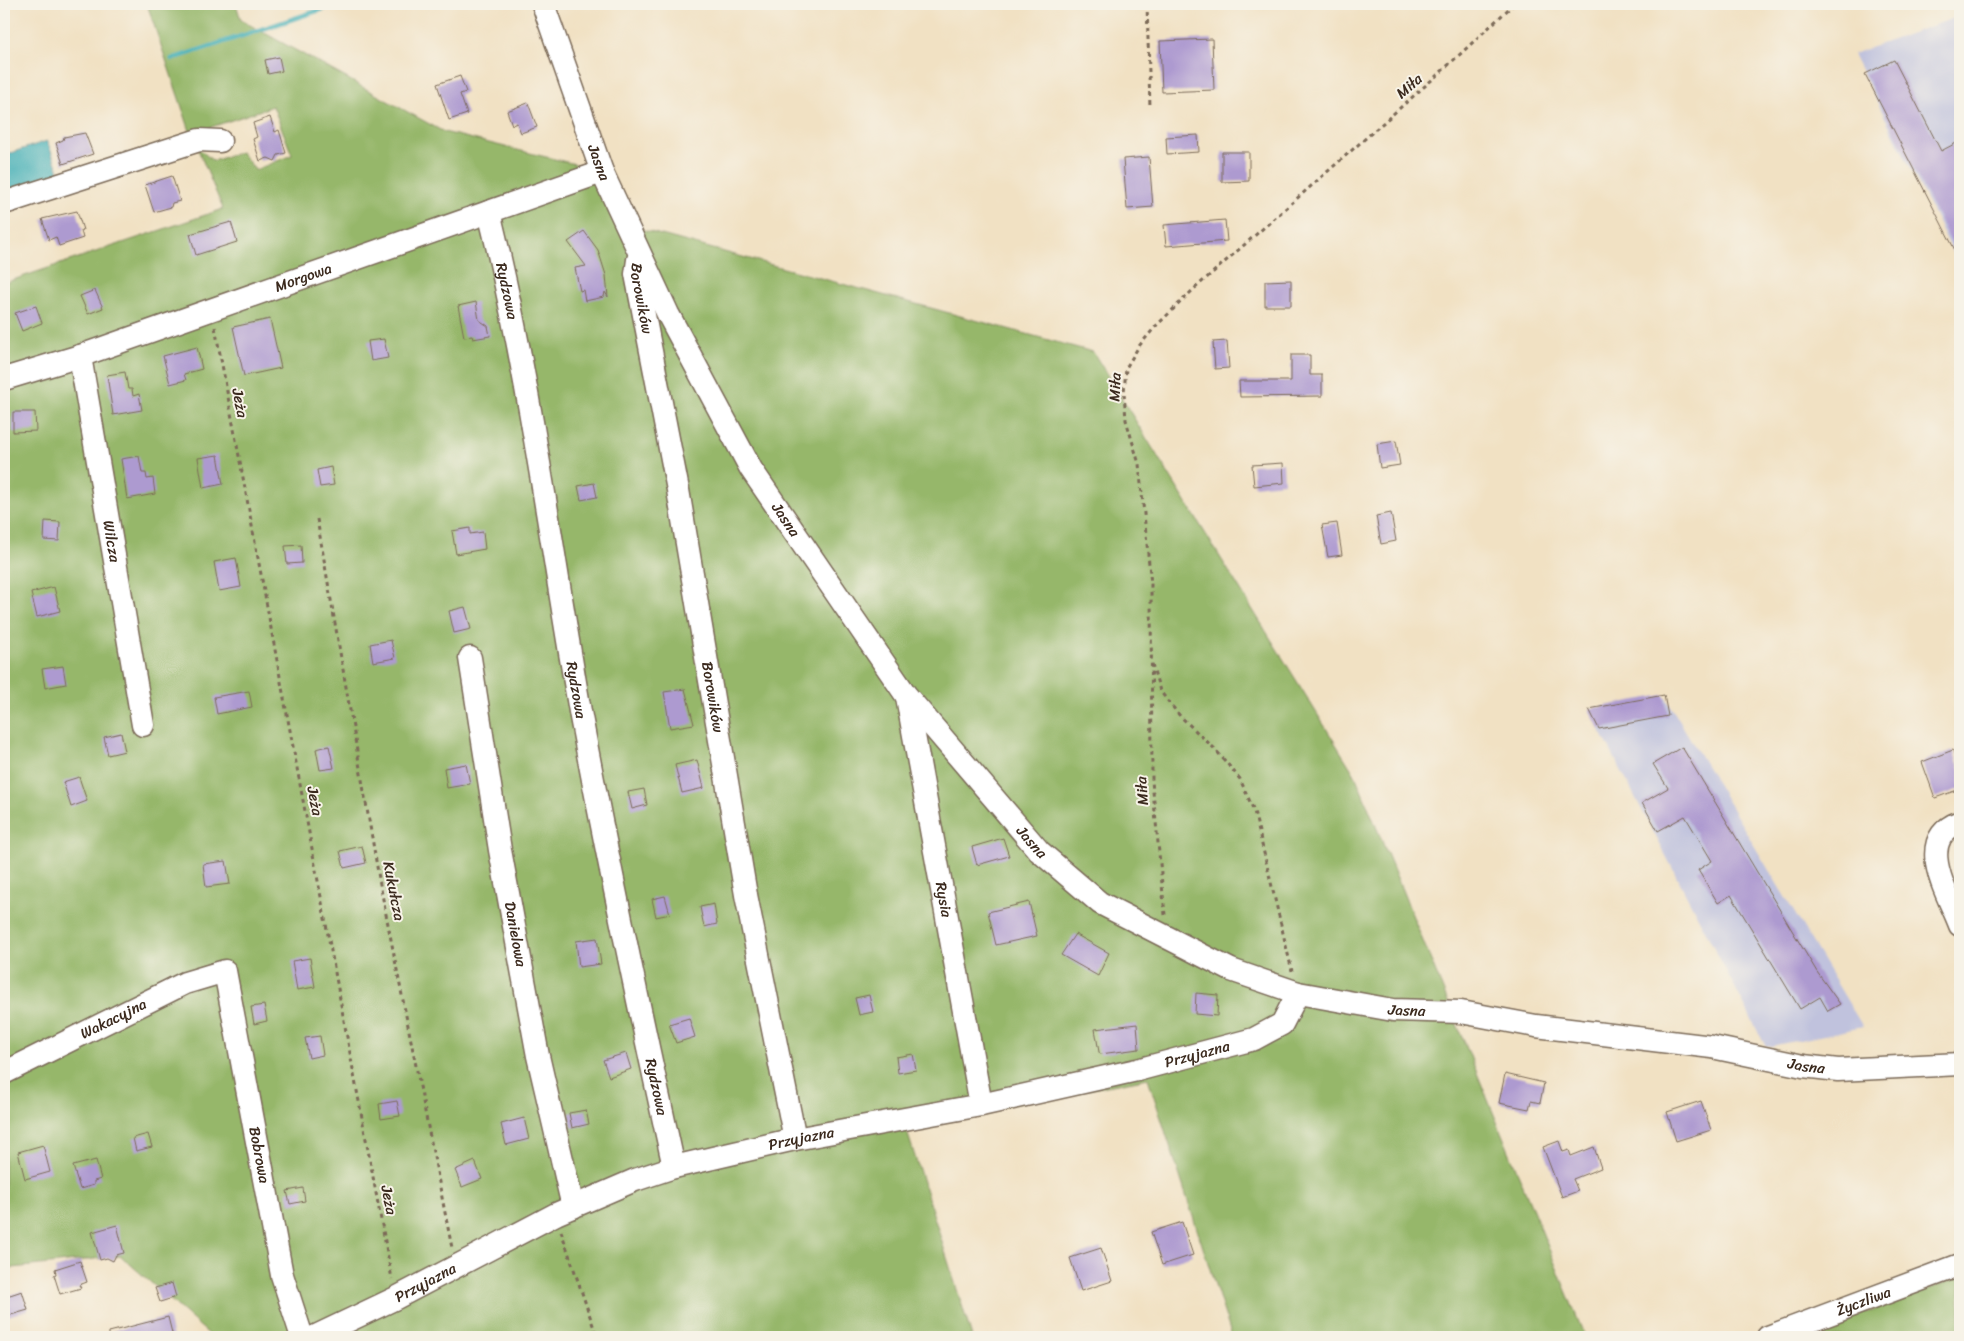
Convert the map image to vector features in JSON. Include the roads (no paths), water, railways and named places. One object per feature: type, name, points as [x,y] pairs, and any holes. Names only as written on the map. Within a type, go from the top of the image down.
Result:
[{"type":"street","name":"Jasna","points":[[542,4],[602,172],[668,314],[751,469],[906,695],[1039,851],[1100,903],[1231,970],[1298,993],[1393,1010],[1461,1012],[1536,1026],[1712,1047],[1803,1066],[1838,1070],[1960,1064]]},
{"type":"street","points":[[4,203],[199,140],[220,142]]},
{"type":"street","name":"Morgowa","points":[[4,379],[80,356],[602,172]]},
{"type":"street","name":"Rydzowa","points":[[489,212],[542,470],[581,716],[626,947],[674,1167]]},
{"type":"street","name":"Borowików","points":[[640,253],[636,274],[678,490],[746,895],[795,1139]]},
{"type":"street","name":"Wilcza","points":[[80,356],[143,725]]},
{"type":"street","name":"Danielowa","points":[[470,658],[500,850],[564,1210]]},
{"type":"street","name":"Rysia","points":[[906,695],[981,1105]]},
{"type":"street","points":[[1960,822],[1952,825],[1940,835],[1935,849],[1937,865],[1960,925]]},
{"type":"street","name":"Wakacyjna","points":[[4,1073],[185,983],[225,971]]},
{"type":"street","name":"Bobrowa","points":[[225,971],[282,1275],[302,1337]]},
{"type":"street","name":"Przyjazna","points":[[314,1337],[396,1298],[564,1210],[635,1180],[674,1167],[795,1139],[981,1105],[1137,1070],[1254,1039],[1282,1024],[1298,993]]},
{"type":"street","name":"Życzliwa","points":[[1768,1337],[1960,1264]]},
{"type":"water","points":[[47,141],[61,176],[5,192],[4,155]]},
{"type":"waterway","points":[[172,59],[338,4]]}]
